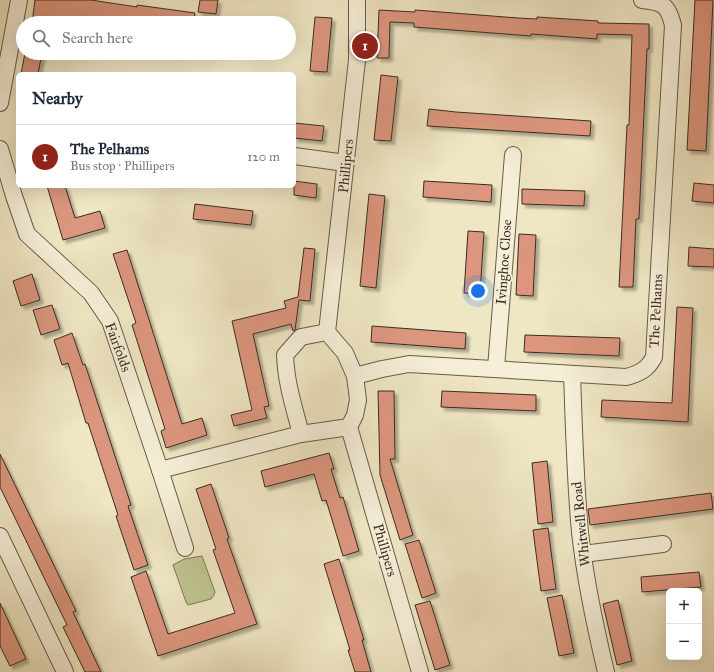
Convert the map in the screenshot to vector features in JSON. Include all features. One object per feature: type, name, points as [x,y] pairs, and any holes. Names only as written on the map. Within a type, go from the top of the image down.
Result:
[{"type":"street","points":[[16,16],[19,0]]},
{"type":"street","name":"Phillipers","points":[[327,332],[358,60],[357,0]]},
{"type":"street","name":"The Pelhams","points":[[355,376],[409,364],[496,368],[626,377],[635,375],[650,365],[654,357],[673,25],[670,11],[653,1],[642,0]]},
{"type":"street","points":[[0,103],[16,16]]},
{"type":"street","name":"Fairfolds","points":[[0,149],[27,234],[91,293],[110,320],[185,548]]},
{"type":"street","name":"Ivinghoe Close","points":[[496,368],[513,155]]},
{"type":"street","points":[[296,156],[346,163]]},
{"type":"street","points":[[160,470],[301,434],[349,427],[355,415],[358,400],[355,376],[345,353],[327,332],[301,337],[285,355],[286,374],[301,434]]},
{"type":"street","name":"Whitwell Road","points":[[572,374],[580,533],[594,620],[606,672]]},
{"type":"street","name":"Phillipers","points":[[349,427],[420,672]]},
{"type":"street","points":[[0,536],[64,672]]},
{"type":"street","points":[[583,554],[664,544]]},
{"type":"green space","points":[[202,556],[215,592],[211,599],[188,605],[173,565],[184,559]]},
{"type":"building","points":[[35,0],[91,0],[137,7],[137,5],[195,13],[194,16],[33,16]]},
{"type":"building","points":[[200,0],[218,0],[216,14],[198,12]]},
{"type":"building","points":[[695,0],[713,0],[706,151],[687,150]]},
{"type":"building","points":[[379,10],[415,12],[415,10],[518,18],[537,19],[537,17],[598,21],[598,23],[649,24],[649,49],[647,49],[639,219],[636,219],[633,287],[619,287],[627,125],[629,125],[632,35],[597,34],[597,39],[531,34],[531,36],[414,27],[414,23],[390,22],[389,58],[377,58]]},
{"type":"building","points":[[315,17],[332,18],[327,72],[310,71]]},
{"type":"building","points":[[24,60],[41,60],[38,72],[21,72]]},
{"type":"building","points":[[381,75],[398,77],[391,141],[374,140]]},
{"type":"building","points":[[429,109],[591,121],[590,136],[427,126]]},
{"type":"building","points":[[296,123],[324,126],[322,141],[296,138]]},
{"type":"building","points":[[296,181],[317,184],[316,198],[294,195]]},
{"type":"building","points":[[424,181],[492,185],[491,202],[423,197]]},
{"type":"building","points":[[694,183],[714,185],[714,203],[692,201]]},
{"type":"building","points":[[48,188],[66,188],[75,218],[100,211],[105,228],[63,240]]},
{"type":"building","points":[[522,189],[585,191],[584,206],[522,204]]},
{"type":"building","points":[[369,194],[385,196],[376,288],[360,286]]},
{"type":"building","points":[[195,204],[253,211],[251,225],[193,219]]},
{"type":"building","points":[[468,231],[484,232],[480,294],[464,293]]},
{"type":"building","points":[[519,234],[536,235],[533,296],[516,295]]},
{"type":"building","points":[[689,247],[714,249],[714,267],[688,266]]},
{"type":"building","points":[[304,248],[315,249],[310,301],[299,300],[295,330],[293,331],[291,324],[253,334],[269,406],[264,407],[267,418],[234,426],[231,415],[252,410],[232,321],[286,308],[284,301],[298,297]]},
{"type":"building","points":[[127,250],[182,424],[202,418],[207,435],[166,448],[161,431],[165,429],[132,325],[136,323],[113,254]]},
{"type":"building","points":[[32,274],[40,300],[21,306],[13,281]]},
{"type":"building","points":[[52,305],[60,329],[41,335],[33,310]]},
{"type":"building","points":[[677,307],[693,308],[688,422],[601,417],[602,400],[672,403]]},
{"type":"building","points":[[372,326],[466,333],[465,349],[371,342]]},
{"type":"building","points":[[72,333],[83,365],[85,364],[131,505],[128,506],[148,565],[134,570],[116,516],[118,515],[88,423],[86,423],[68,363],[62,365],[54,340]]},
{"type":"building","points":[[525,335],[620,338],[619,356],[524,352]]},
{"type":"building","points":[[378,391],[394,391],[395,459],[390,459],[413,535],[400,540],[380,475]]},
{"type":"building","points":[[442,391],[536,395],[536,411],[441,407]]},
{"type":"building","points":[[329,453],[334,469],[331,469],[340,498],[343,497],[359,551],[343,556],[326,500],[322,501],[314,474],[265,487],[261,471]]},
{"type":"building","points":[[0,454],[76,611],[73,612],[101,672],[85,672],[63,627],[67,625],[0,487]]},
{"type":"building","points":[[547,461],[553,522],[538,524],[532,463]]},
{"type":"building","points":[[211,484],[229,538],[227,539],[257,624],[158,656],[131,577],[146,571],[168,634],[235,613],[213,550],[216,549],[196,489]]},
{"type":"building","points":[[711,493],[713,509],[590,525],[588,509]]},
{"type":"building","points":[[548,528],[556,589],[541,591],[533,530]]},
{"type":"building","points":[[419,540],[436,593],[422,598],[405,544]]},
{"type":"building","points":[[339,559],[364,640],[362,640],[371,672],[355,672],[348,650],[350,650],[324,564]]},
{"type":"building","points":[[699,572],[701,587],[666,588],[666,590],[642,592],[641,577]]},
{"type":"building","points":[[562,595],[574,653],[559,656],[547,598]]},
{"type":"building","points":[[618,600],[632,661],[617,665],[603,604]]},
{"type":"building","points":[[430,601],[450,665],[435,670],[415,605]]},
{"type":"building","points":[[0,603],[26,659],[10,666],[0,646]]},
{"type":"place","name":"The Pelhams","points":[[365,46]]}]
